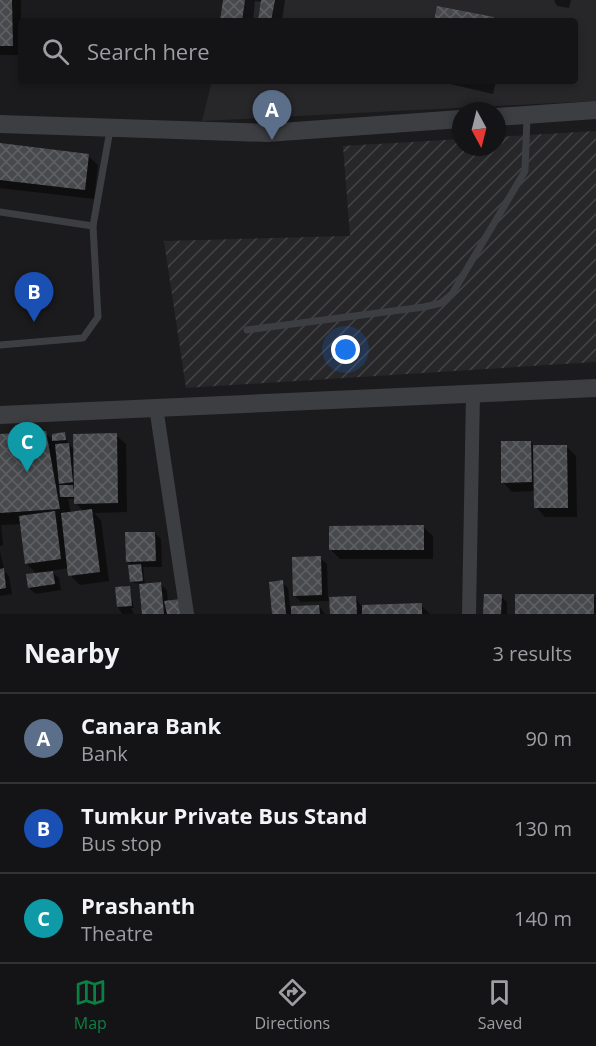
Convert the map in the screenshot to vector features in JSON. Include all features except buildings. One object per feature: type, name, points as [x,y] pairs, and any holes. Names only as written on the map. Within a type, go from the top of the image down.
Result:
[{"type":"street","points":[[506,116],[596,110]]},
{"type":"street","points":[[0,124],[110,130],[267,133],[452,121]]},
{"type":"street","points":[[0,415],[596,388]]},
{"type":"street","points":[[469,614],[473,393]]},
{"type":"street","points":[[156,408],[187,614]]},
{"type":"lane","points":[[247,330],[424,307],[452,294],[525,171],[527,115]]},
{"type":"lane","points":[[0,345],[83,338],[98,317],[93,226],[110,130]]},
{"type":"lane","points":[[0,212],[93,226]]},
{"type":"shaded area","points":[[234,0],[596,0],[596,101],[506,106],[506,102],[452,102],[452,108],[202,121],[211,84],[578,84],[578,18],[229,18]]},
{"type":"shaded area","points":[[596,131],[596,362],[186,388],[164,241],[350,236],[343,146],[452,140],[452,156],[506,156],[506,136]]},
{"type":"place","name":"Canara Bank","points":[[272,140]]},
{"type":"place","name":"Tumkur Private Bus Stand","points":[[34,322]]},
{"type":"place","name":"Prashanth","points":[[27,472]]}]
